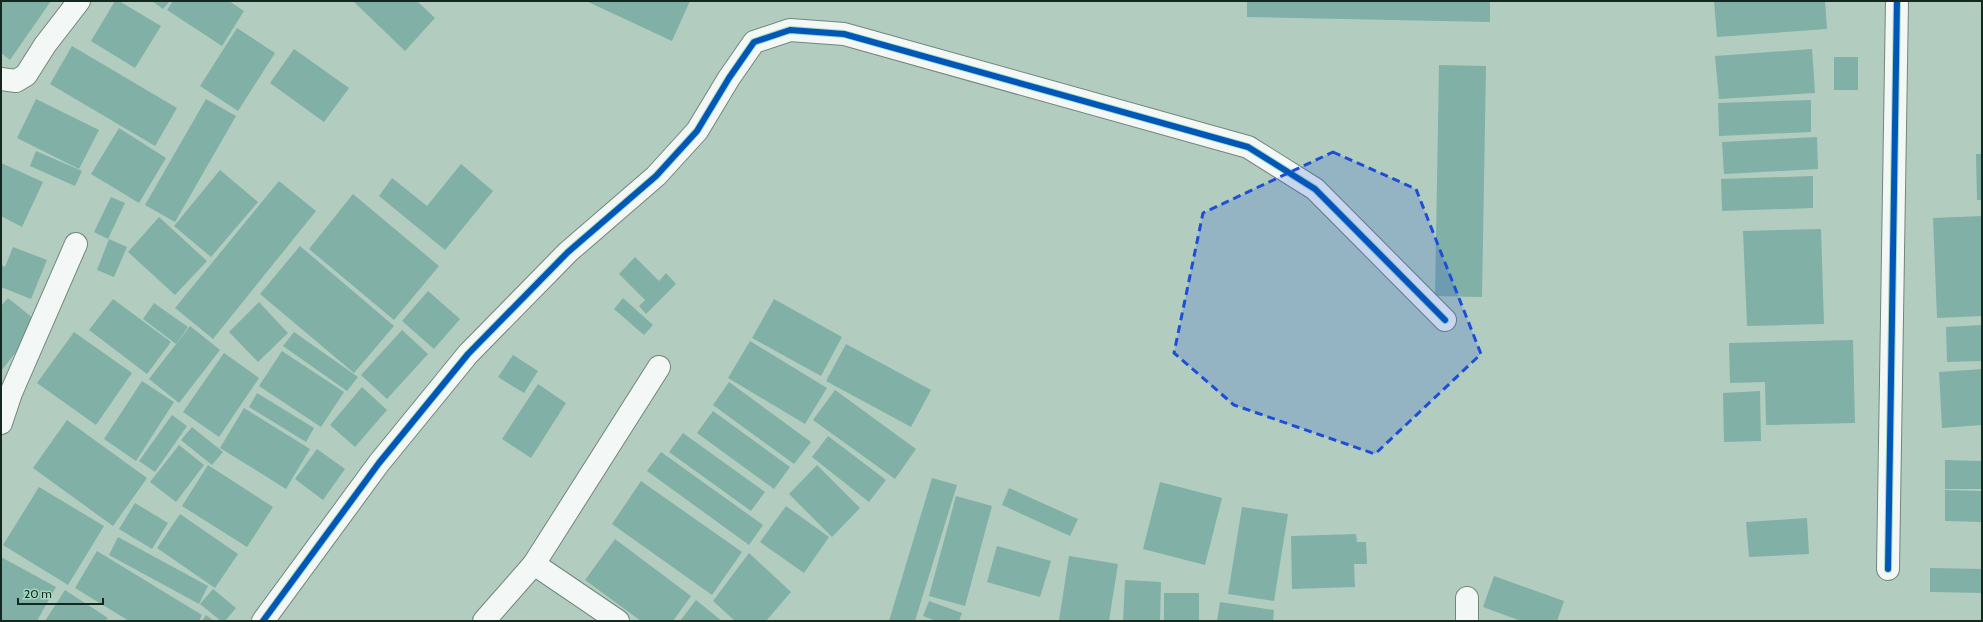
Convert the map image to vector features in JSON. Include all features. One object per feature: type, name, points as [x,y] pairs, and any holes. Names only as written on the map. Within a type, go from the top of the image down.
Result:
[{"type":"street","points":[[1,79],[16,82],[26,75],[45,45],[79,1]]},
{"type":"street","points":[[1888,569],[1897,1]]},
{"type":"street","points":[[263,621],[380,463],[468,354],[568,252],[656,176],[697,131],[729,78],[754,42],[790,30],[844,34],[1248,147],[1316,189],[1445,320]]},
{"type":"street","points":[[1,424],[11,393],[76,244]]},
{"type":"street","points":[[484,621],[534,564],[659,367]]},
{"type":"street","points":[[534,564],[618,621]]},
{"type":"street","points":[[1467,598],[1467,621]]},
{"type":"highlighted area","points":[[1333,152],[1416,189],[1481,354],[1375,454],[1234,405],[1174,353],[1203,213]]},
{"type":"building","points":[[1,1],[51,1],[10,60],[1,53]]},
{"type":"building","points":[[115,1],[119,1],[161,26],[135,68],[91,41]]},
{"type":"building","points":[[152,1],[170,1],[163,9]]},
{"type":"building","points":[[173,1],[229,1],[244,11],[222,46],[167,10]]},
{"type":"building","points":[[353,1],[417,1],[435,18],[405,51]]},
{"type":"building","points":[[586,1],[690,1],[672,41]]},
{"type":"building","points":[[1247,1],[1490,1],[1490,22],[1247,17]]},
{"type":"building","points":[[1714,1],[1825,1],[1827,29],[1717,37]]},
{"type":"building","points":[[237,28],[275,53],[238,111],[200,86]]},
{"type":"building","points":[[72,46],[177,108],[155,146],[50,84]]},
{"type":"building","points":[[294,49],[349,88],[324,122],[270,83]]},
{"type":"building","points":[[1812,49],[1815,93],[1719,99],[1715,56]]},
{"type":"building","points":[[1834,57],[1858,57],[1858,90],[1834,90]]},
{"type":"building","points":[[1439,65],[1486,66],[1482,297],[1435,296]]},
{"type":"building","points":[[36,99],[99,130],[79,169],[17,138]]},
{"type":"building","points":[[206,99],[236,116],[175,222],[145,205]]},
{"type":"building","points":[[1811,100],[1811,132],[1719,136],[1718,103]]},
{"type":"building","points":[[119,128],[166,158],[139,203],[91,174]]},
{"type":"building","points":[[1817,137],[1818,169],[1724,174],[1722,142]]},
{"type":"building","points":[[36,151],[82,171],[75,186],[30,166]]},
{"type":"building","points":[[1976,154],[1982,154],[1982,200],[1977,200]]},
{"type":"building","points":[[1,163],[43,182],[22,227],[1,216]]},
{"type":"building","points":[[461,164],[493,191],[445,250],[379,196],[392,178],[427,206]]},
{"type":"building","points":[[220,170],[258,202],[211,257],[174,226]]},
{"type":"building","points":[[1813,176],[1813,208],[1722,211],[1721,179]]},
{"type":"building","points":[[279,181],[316,211],[213,339],[175,308]]},
{"type":"building","points":[[353,194],[439,266],[394,320],[309,249]]},
{"type":"building","points":[[111,197],[125,203],[108,239],[94,232]]},
{"type":"building","points":[[1982,216],[1982,316],[1937,318],[1933,218]]},
{"type":"building","points":[[159,217],[207,261],[175,295],[128,252]]},
{"type":"building","points":[[1821,229],[1824,324],[1747,326],[1743,231]]},
{"type":"building","points":[[109,239],[127,247],[114,277],[97,270]]},
{"type":"building","points":[[300,246],[394,326],[354,373],[260,294]]},
{"type":"building","points":[[13,247],[47,260],[31,299],[1,287],[1,265],[5,267]]},
{"type":"building","points":[[635,257],[659,281],[666,273],[676,284],[646,314],[639,306],[645,300],[619,274]]},
{"type":"building","points":[[428,291],[460,319],[434,349],[402,321]]},
{"type":"building","points":[[8,298],[39,323],[1,371],[1,306]]},
{"type":"building","points":[[623,298],[653,325],[644,335],[614,309]]},
{"type":"building","points":[[113,299],[171,342],[147,374],[89,330]]},
{"type":"building","points":[[774,299],[842,337],[821,376],[752,338]]},
{"type":"building","points":[[259,302],[288,333],[258,362],[229,332]]},
{"type":"building","points":[[154,303],[188,327],[176,344],[143,319]]},
{"type":"building","points":[[1982,325],[1982,361],[1947,362],[1946,327]]},
{"type":"building","points":[[190,326],[220,350],[179,403],[149,379]]},
{"type":"building","points":[[402,330],[428,354],[387,399],[361,375]]},
{"type":"building","points":[[74,332],[132,373],[96,425],[37,383]]},
{"type":"building","points":[[294,332],[358,377],[347,391],[283,346]]},
{"type":"building","points":[[1853,340],[1855,423],[1766,425],[1765,382],[1730,383],[1729,343]]},
{"type":"building","points":[[750,341],[827,388],[805,424],[728,378]]},
{"type":"building","points":[[846,344],[931,390],[911,427],[826,381]]},
{"type":"building","points":[[282,351],[344,392],[321,427],[259,386]]},
{"type":"building","points":[[224,353],[259,378],[219,437],[183,412]]},
{"type":"building","points":[[513,355],[538,371],[524,393],[498,377]]},
{"type":"building","points":[[1982,369],[1982,425],[1942,428],[1939,372]]},
{"type":"building","points":[[142,381],[174,402],[136,461],[104,439]]},
{"type":"building","points":[[729,382],[811,442],[794,464],[713,405]]},
{"type":"building","points":[[538,384],[566,403],[531,458],[502,439]]},
{"type":"building","points":[[362,387],[387,410],[355,447],[330,425]]},
{"type":"building","points":[[835,390],[916,449],[895,479],[813,420]]},
{"type":"building","points":[[1760,391],[1761,441],[1724,442],[1723,393]]},
{"type":"building","points":[[257,393],[314,428],[306,442],[249,407]]},
{"type":"building","points":[[244,408],[310,449],[286,489],[220,448]]},
{"type":"building","points":[[713,411],[790,467],[774,489],[697,433]]},
{"type":"building","points":[[172,415],[187,426],[155,472],[139,461]]},
{"type":"building","points":[[67,420],[147,478],[113,526],[33,468]]},
{"type":"building","points":[[192,427],[223,452],[212,465],[181,440]]},
{"type":"building","points":[[683,433],[765,492],[751,511],[669,452]]},
{"type":"building","points":[[828,436],[886,480],[869,502],[812,457]]},
{"type":"building","points":[[179,445],[204,465],[176,502],[150,482]]},
{"type":"building","points":[[317,449],[345,469],[323,500],[295,479]]},
{"type":"building","points":[[661,452],[763,525],[749,545],[647,471]]},
{"type":"building","points":[[1945,460],[1982,461],[1982,489],[1945,489]]},
{"type":"building","points":[[208,465],[273,507],[247,547],[182,506]]},
{"type":"building","points":[[817,465],[860,508],[832,537],[789,494]]},
{"type":"building","points":[[932,478],[957,485],[915,621],[889,621]]},
{"type":"building","points":[[641,481],[742,552],[712,595],[612,524]]},
{"type":"building","points":[[1160,482],[1222,498],[1205,565],[1143,549]]},
{"type":"building","points":[[39,487],[104,526],[68,585],[3,545]]},
{"type":"building","points":[[1009,488],[1078,519],[1070,536],[1002,505]]},
{"type":"building","points":[[1945,490],[1982,491],[1982,522],[1945,521]]},
{"type":"building","points":[[956,496],[992,506],[965,606],[929,596]]},
{"type":"building","points":[[135,503],[168,523],[152,549],[119,529]]},
{"type":"building","points":[[786,506],[829,537],[804,573],[760,542]]},
{"type":"building","points":[[1242,507],[1288,514],[1274,601],[1228,594]]},
{"type":"building","points":[[180,514],[238,554],[215,588],[157,548]]},
{"type":"building","points":[[1807,518],[1809,554],[1749,557],[1746,522]]},
{"type":"building","points":[[1356,534],[1357,542],[1366,542],[1367,564],[1354,564],[1355,587],[1292,589],[1291,536]]},
{"type":"building","points":[[118,537],[208,586],[199,604],[109,555]]},
{"type":"building","points":[[615,539],[691,596],[673,621],[641,621],[585,580]]},
{"type":"building","points":[[997,546],[1051,561],[1040,597],[987,582]]},
{"type":"building","points":[[97,551],[202,615],[199,621],[129,621],[75,588]]},
{"type":"building","points":[[749,553],[791,592],[766,621],[735,621],[713,601]]},
{"type":"building","points":[[1069,556],[1118,564],[1109,621],[1059,620]]},
{"type":"building","points":[[1,557],[56,587],[37,621],[1,621]]},
{"type":"building","points":[[1930,568],[1982,569],[1982,593],[1930,592]]},
{"type":"building","points":[[1494,576],[1564,601],[1557,621],[1521,621],[1483,607]]},
{"type":"building","points":[[1125,580],[1161,582],[1160,621],[1123,621]]},
{"type":"building","points":[[213,589],[236,608],[225,621],[221,621],[200,604]]},
{"type":"building","points":[[65,590],[108,618],[105,621],[45,621]]},
{"type":"building","points":[[1164,593],[1199,593],[1199,621],[1164,621]]},
{"type":"building","points":[[696,600],[722,621],[680,621]]},
{"type":"building","points":[[929,601],[962,613],[959,621],[936,621],[923,616]]},
{"type":"building","points":[[1220,602],[1274,610],[1273,621],[1217,621]]},
{"type":"building","points":[[206,615],[214,621],[202,621]]},
{"type":"cycle path","points":[[1888,569],[1897,1]]},
{"type":"cycle path","points":[[263,621],[379,463],[468,354],[568,252],[656,176],[697,131],[729,78],[754,42],[790,30],[844,34],[1248,147],[1315,189],[1445,320]]}]
